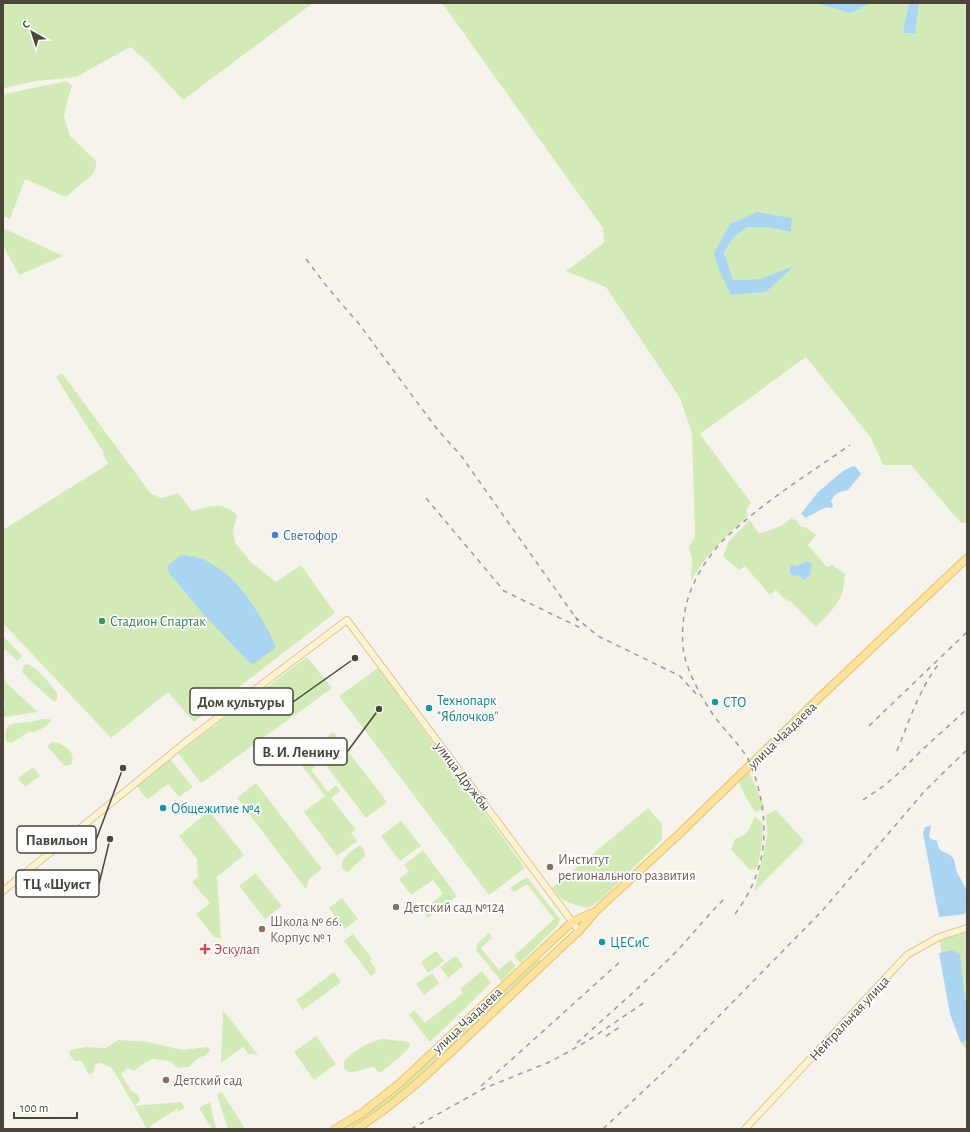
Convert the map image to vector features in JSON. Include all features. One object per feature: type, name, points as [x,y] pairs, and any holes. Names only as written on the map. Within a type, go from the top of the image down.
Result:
[{"type":"main road","name":"улица Чаадаева","points":[[356,1129],[406,1092],[446,1056],[579,931],[596,911],[677,836],[820,697],[967,558]]},
{"type":"main road","name":"улица Дружбы","points":[[3,891],[187,741],[347,620],[579,931]]},
{"type":"main road","name":"улица Чаадаева","points":[[335,1129],[362,1113],[400,1082],[572,922],[596,911]]},
{"type":"main road","name":"Нейтральная улица","points":[[745,1129],[907,955],[939,937],[967,928]]},
{"type":"green space","points":[[3,3],[313,3],[183,100],[147,61],[130,47],[76,77],[36,81],[4,88]]},
{"type":"green space","points":[[442,3],[815,3],[850,13],[871,3],[909,3],[904,26],[905,33],[914,33],[919,3],[967,3],[967,522],[961,523],[911,465],[883,465],[871,438],[806,357],[700,434],[751,503],[746,510],[748,516],[709,554],[691,581],[692,560],[689,547],[695,536],[692,433],[680,398],[606,287],[566,271],[604,243],[603,228]],"holes":[[[757,212],[792,218],[791,232],[767,227],[747,227],[734,237],[724,254],[733,280],[760,279],[793,267],[766,292],[731,295],[714,253]]]},
{"type":"green space","points":[[67,81],[72,86],[64,117],[70,136],[96,161],[96,167],[93,174],[66,197],[25,179],[10,219],[3,216],[3,98],[5,94]]},
{"type":"green space","points":[[3,228],[63,256],[19,275],[3,245]]},
{"type":"green space","points":[[62,373],[151,494],[162,498],[178,493],[192,511],[222,506],[232,511],[237,516],[233,530],[235,543],[252,563],[276,582],[301,565],[335,613],[194,722],[168,692],[111,738],[3,623],[3,530],[108,464],[103,454],[104,453],[56,377]]},
{"type":"green space","points":[[791,518],[797,521],[801,527],[805,527],[816,535],[808,545],[827,567],[832,565],[845,574],[843,589],[838,602],[816,627],[790,601],[786,600],[776,590],[770,595],[745,566],[739,570],[723,556],[729,541],[750,520],[758,533],[776,528]],"holes":[[[806,561],[811,564],[810,576],[796,575],[796,566]]]},
{"type":"green space","points":[[3,636],[22,656],[18,661],[3,648]]},
{"type":"green space","points":[[307,657],[332,688],[201,783],[178,753]]},
{"type":"green space","points":[[26,664],[30,665],[39,672],[57,693],[57,699],[54,702],[22,672],[23,667]]},
{"type":"green space","points":[[378,668],[525,868],[489,895],[339,696]]},
{"type":"green space","points":[[3,669],[5,682],[38,712],[3,717],[5,703],[3,690]]},
{"type":"green space","points":[[49,719],[51,722],[32,733],[30,731],[11,743],[6,741],[6,730],[11,724]]},
{"type":"green space","points":[[333,732],[338,738],[335,741],[344,752],[347,750],[387,802],[366,818],[313,748]]},
{"type":"green space","points":[[53,742],[69,749],[72,756],[71,765],[65,766],[48,747],[49,744]]},
{"type":"green space","points":[[308,746],[320,762],[311,770],[328,792],[336,785],[340,791],[331,798],[356,830],[351,833],[357,841],[337,856],[304,812],[325,796],[295,756]]},
{"type":"green space","points":[[170,759],[193,787],[179,797],[168,784],[147,800],[137,786]]},
{"type":"green space","points":[[33,767],[40,776],[25,787],[18,778]]},
{"type":"green space","points":[[749,772],[765,808],[755,812],[739,783],[742,776]]},
{"type":"green space","points":[[256,783],[322,869],[309,879],[306,889],[237,798]]},
{"type":"green space","points":[[648,808],[662,824],[662,840],[599,901],[588,908],[563,900],[552,888]]},
{"type":"green space","points":[[776,810],[804,841],[754,892],[767,836],[766,815]]},
{"type":"green space","points":[[209,811],[244,855],[217,877],[221,939],[214,937],[196,914],[210,903],[192,882],[198,877],[197,859],[179,836]]},
{"type":"green space","points":[[755,816],[763,824],[762,842],[758,866],[753,870],[750,870],[731,850],[735,839],[747,833]]},
{"type":"green space","points":[[401,821],[421,846],[400,861],[381,836]]},
{"type":"green space","points":[[360,846],[364,850],[365,856],[348,872],[343,870],[342,862],[348,854]]},
{"type":"green space","points":[[423,850],[457,896],[428,918],[422,910],[443,894],[433,880],[411,895],[399,879],[409,871],[404,865]]},
{"type":"green space","points":[[255,873],[282,906],[265,919],[239,886]]},
{"type":"green space","points":[[527,877],[560,919],[558,925],[520,963],[514,956],[554,919],[527,884],[514,892],[510,888]]},
{"type":"green space","points":[[342,898],[358,919],[345,929],[329,908]]},
{"type":"green space","points":[[489,933],[492,938],[481,948],[499,970],[510,960],[516,966],[501,981],[476,950],[478,943]]},
{"type":"green space","points":[[967,933],[967,1051],[961,1043],[965,1040],[952,1013],[939,937]]},
{"type":"green space","points":[[353,934],[372,959],[370,961],[376,969],[374,970],[376,972],[371,976],[344,941]]},
{"type":"green space","points":[[436,951],[444,961],[428,973],[421,962]]},
{"type":"green space","points":[[456,956],[463,966],[448,978],[440,967]]},
{"type":"green space","points":[[538,958],[541,961],[446,1052],[443,1048]]},
{"type":"green space","points":[[482,971],[491,983],[430,1042],[409,1015],[414,1010],[425,1023],[463,993],[460,989]]},
{"type":"green space","points":[[334,972],[341,982],[303,1010],[296,1000]]},
{"type":"green space","points":[[432,973],[439,983],[424,995],[416,984]]},
{"type":"green space","points":[[223,1010],[258,1055],[248,1054],[243,1047],[221,1063]]},
{"type":"green space","points":[[316,1036],[336,1064],[314,1080],[294,1052]]},
{"type":"green space","points":[[383,1039],[408,1042],[410,1044],[402,1055],[381,1072],[378,1072],[374,1067],[349,1072],[344,1068],[344,1061],[357,1050],[367,1044]]},
{"type":"green space","points":[[118,1040],[148,1042],[182,1050],[208,1047],[210,1051],[206,1055],[198,1058],[189,1067],[178,1068],[170,1061],[152,1059],[134,1071],[127,1068],[121,1074],[131,1090],[138,1095],[140,1101],[135,1105],[112,1068],[101,1063],[95,1064],[94,1072],[90,1075],[82,1061],[74,1061],[69,1054],[71,1050],[85,1047],[106,1048]]},
{"type":"green space","points":[[438,1051],[442,1055],[395,1097],[349,1129],[342,1129],[393,1094]]},
{"type":"green space","points":[[222,1092],[245,1129],[228,1129],[217,1095]]},
{"type":"green space","points":[[181,1102],[185,1108],[178,1112],[177,1109],[150,1126],[151,1128],[147,1129],[134,1106]]},
{"type":"green space","points":[[210,1102],[216,1129],[212,1129],[199,1108]]},
{"type":"water","points":[[815,3],[871,3],[850,13]]},
{"type":"water","points":[[909,3],[919,3],[915,33],[904,33]]},
{"type":"water","points":[[757,212],[792,218],[791,232],[767,227],[747,227],[734,237],[724,253],[733,280],[760,279],[794,266],[766,292],[731,295],[719,270],[714,253],[730,224]]},
{"type":"water","points":[[853,466],[856,467],[861,474],[848,490],[840,492],[834,496],[831,501],[833,506],[832,508],[823,509],[806,518],[801,514],[818,492],[843,471]]},
{"type":"water","points":[[181,555],[205,560],[231,578],[256,609],[275,644],[275,648],[254,664],[250,663],[204,615],[170,574],[167,566]]},
{"type":"water","points":[[806,561],[812,564],[810,576],[803,580],[800,576],[796,575],[796,577],[790,574],[790,565],[796,566]]},
{"type":"water","points":[[931,826],[929,837],[937,841],[941,851],[953,858],[956,870],[966,890],[968,898],[965,914],[939,917],[923,833],[925,827]]},
{"type":"water","points":[[952,950],[960,954],[967,1004],[967,1040],[961,1043],[950,1014],[939,953]]},
{"type":"railway","points":[[306,259],[328,288],[359,324],[437,429],[462,457],[578,621]]},
{"type":"railway","points":[[735,914],[751,887],[761,860],[764,831],[761,800],[754,773],[747,757],[712,714],[689,671],[683,648],[683,620],[686,607],[689,595],[699,572],[723,540],[766,504],[850,445]]},
{"type":"railway","points":[[426,498],[504,591],[583,629]]},
{"type":"railway","points":[[575,617],[598,636],[680,676],[697,695]]},
{"type":"railway","points":[[869,726],[967,632]]},
{"type":"railway","points":[[897,751],[920,695],[938,665]]},
{"type":"railway","points":[[863,800],[885,785],[900,772],[967,709]]},
{"type":"railway","points":[[603,1129],[672,1064],[822,911],[923,793],[967,750]]},
{"type":"railway","points":[[577,1043],[670,958],[724,899]]},
{"type":"railway","points":[[481,1086],[622,960]]},
{"type":"railway","points":[[411,1129],[485,1088],[552,1061],[589,1040],[645,1002]]},
{"type":"railway","points":[[606,1036],[623,1025]]},
{"type":"place","name":"Светофор","points":[[275,535]]},
{"type":"place","name":"Стадион Спартак","points":[[102,621]]},
{"type":"place","name":"Дом культуры","points":[[355,658]]},
{"type":"place","name":"СТО","points":[[715,702]]},
{"type":"place","name":"Технопарк \"Яблочков\"","points":[[429,708]]},
{"type":"place","name":"В. И. Ленину","points":[[379,709]]},
{"type":"place","name":"Павильон","points":[[123,768]]},
{"type":"place","name":"Общежитие №4","points":[[163,808]]},
{"type":"place","name":"ТЦ «Шуист","points":[[110,839]]},
{"type":"place","name":"Институт регионального развития","points":[[550,867]]},
{"type":"place","name":"Детский сад №124","points":[[396,907]]},
{"type":"place","name":"Школа № 66. Корпус № 1","points":[[262,929]]},
{"type":"place","name":"ЦЕСиС","points":[[602,942]]},
{"type":"place","name":"Эскулап","points":[[205,949]]},
{"type":"place","name":"Детский сад","points":[[166,1080]]}]
